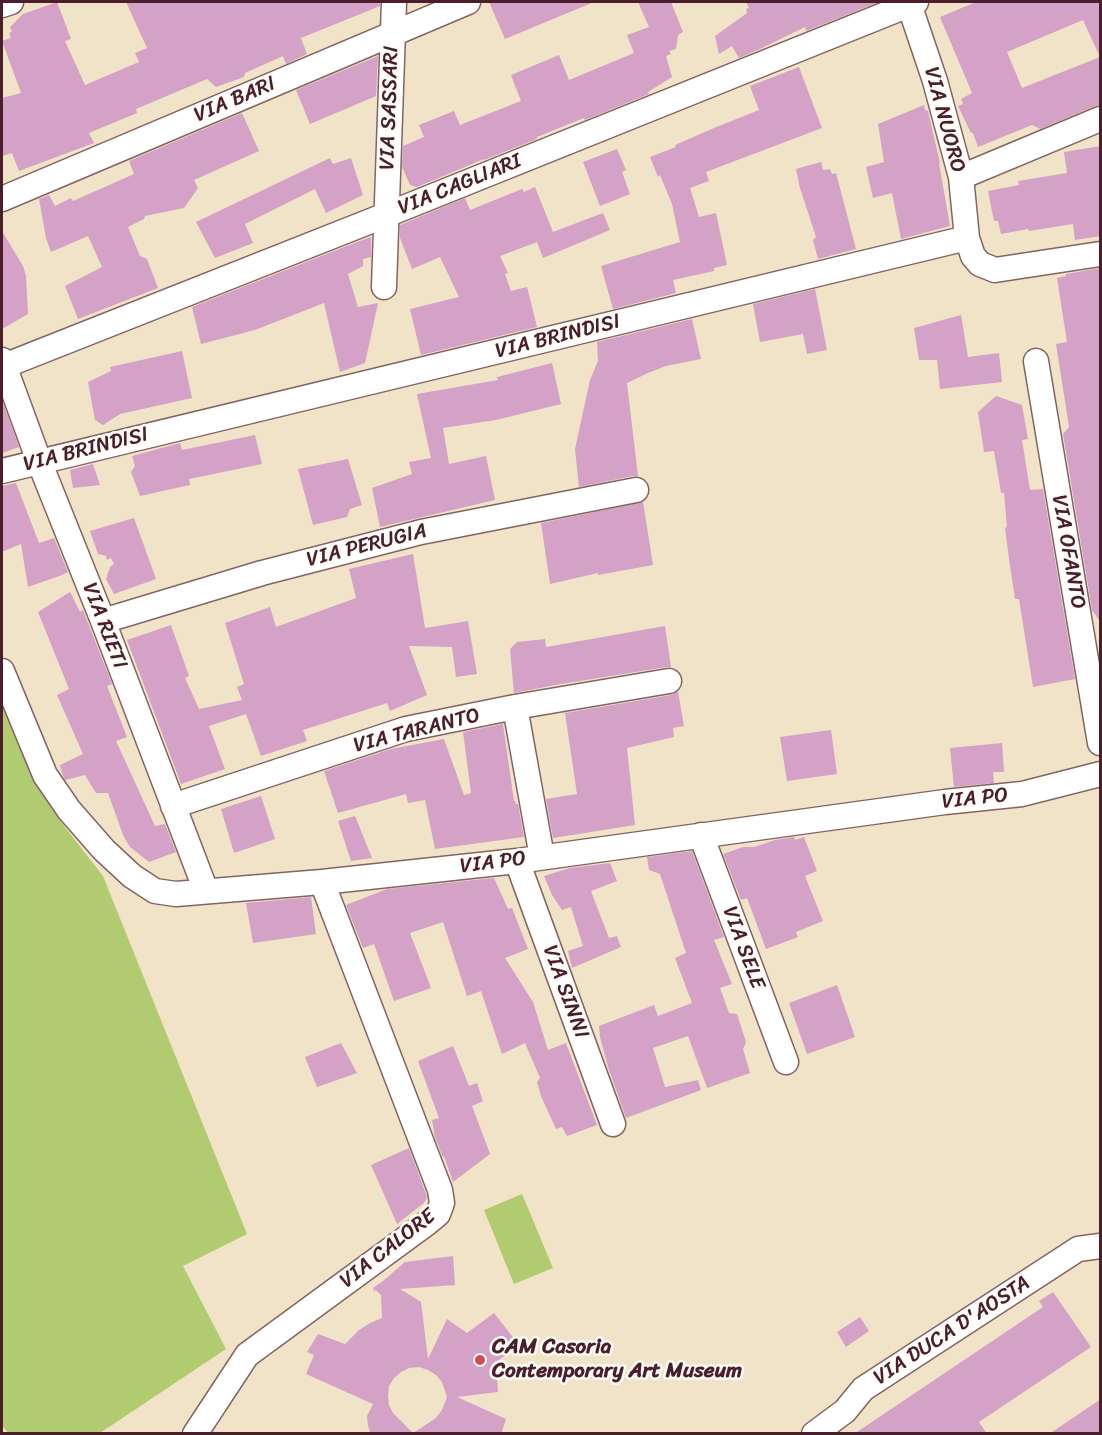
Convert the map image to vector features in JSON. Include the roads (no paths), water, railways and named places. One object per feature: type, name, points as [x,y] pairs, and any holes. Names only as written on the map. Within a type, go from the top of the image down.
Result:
[{"type":"street","points":[[2,5],[11,2]]},
{"type":"street","name":"VIA SASSARI","points":[[384,287],[394,2]]},
{"type":"street","name":"VIA BARI","points":[[2,199],[468,2]]},
{"type":"street","name":"VIA NUORO","points":[[912,3],[960,177],[967,238]]},
{"type":"street","name":"VIA CAGLIARI","points":[[3,363],[386,215],[912,3]]},
{"type":"street","points":[[960,177],[1101,120]]},
{"type":"street","points":[[967,238],[973,256],[980,264],[995,270],[1101,254]]},
{"type":"street","name":"VIA BRINDISI","points":[[2,471],[967,238]]},
{"type":"street","name":"VIA OFANTO","points":[[1036,361],[1101,743]]},
{"type":"street","name":"VIA RIETI","points":[[3,363],[172,806],[207,891]]},
{"type":"street","name":"VIA PERUGIA","points":[[103,621],[262,573],[421,532],[636,490]]},
{"type":"street","name":"VIA PO","points":[[2,671],[45,775],[69,810],[104,850],[132,876],[154,891],[176,894],[322,882],[517,861],[945,802],[1022,794],[1101,774]]},
{"type":"street","name":"VIA TARANTO","points":[[172,806],[406,729],[515,706],[669,681]]},
{"type":"street","points":[[515,706],[542,857]]},
{"type":"street","name":"VIA SELE","points":[[701,835],[786,1062]]},
{"type":"street","name":"VIA SINNI","points":[[517,861],[613,1124]]},
{"type":"street","name":"VIA CALORE","points":[[195,1434],[247,1355],[438,1214],[442,1203],[440,1190],[322,882]]},
{"type":"street","name":"VIA DUCA D'AOSTA","points":[[814,1434],[845,1411],[863,1389],[1078,1249],[1101,1246]]},
{"type":"place","name":"CAM Casoria Contemporary Art Museum","points":[[480,1360]]}]
